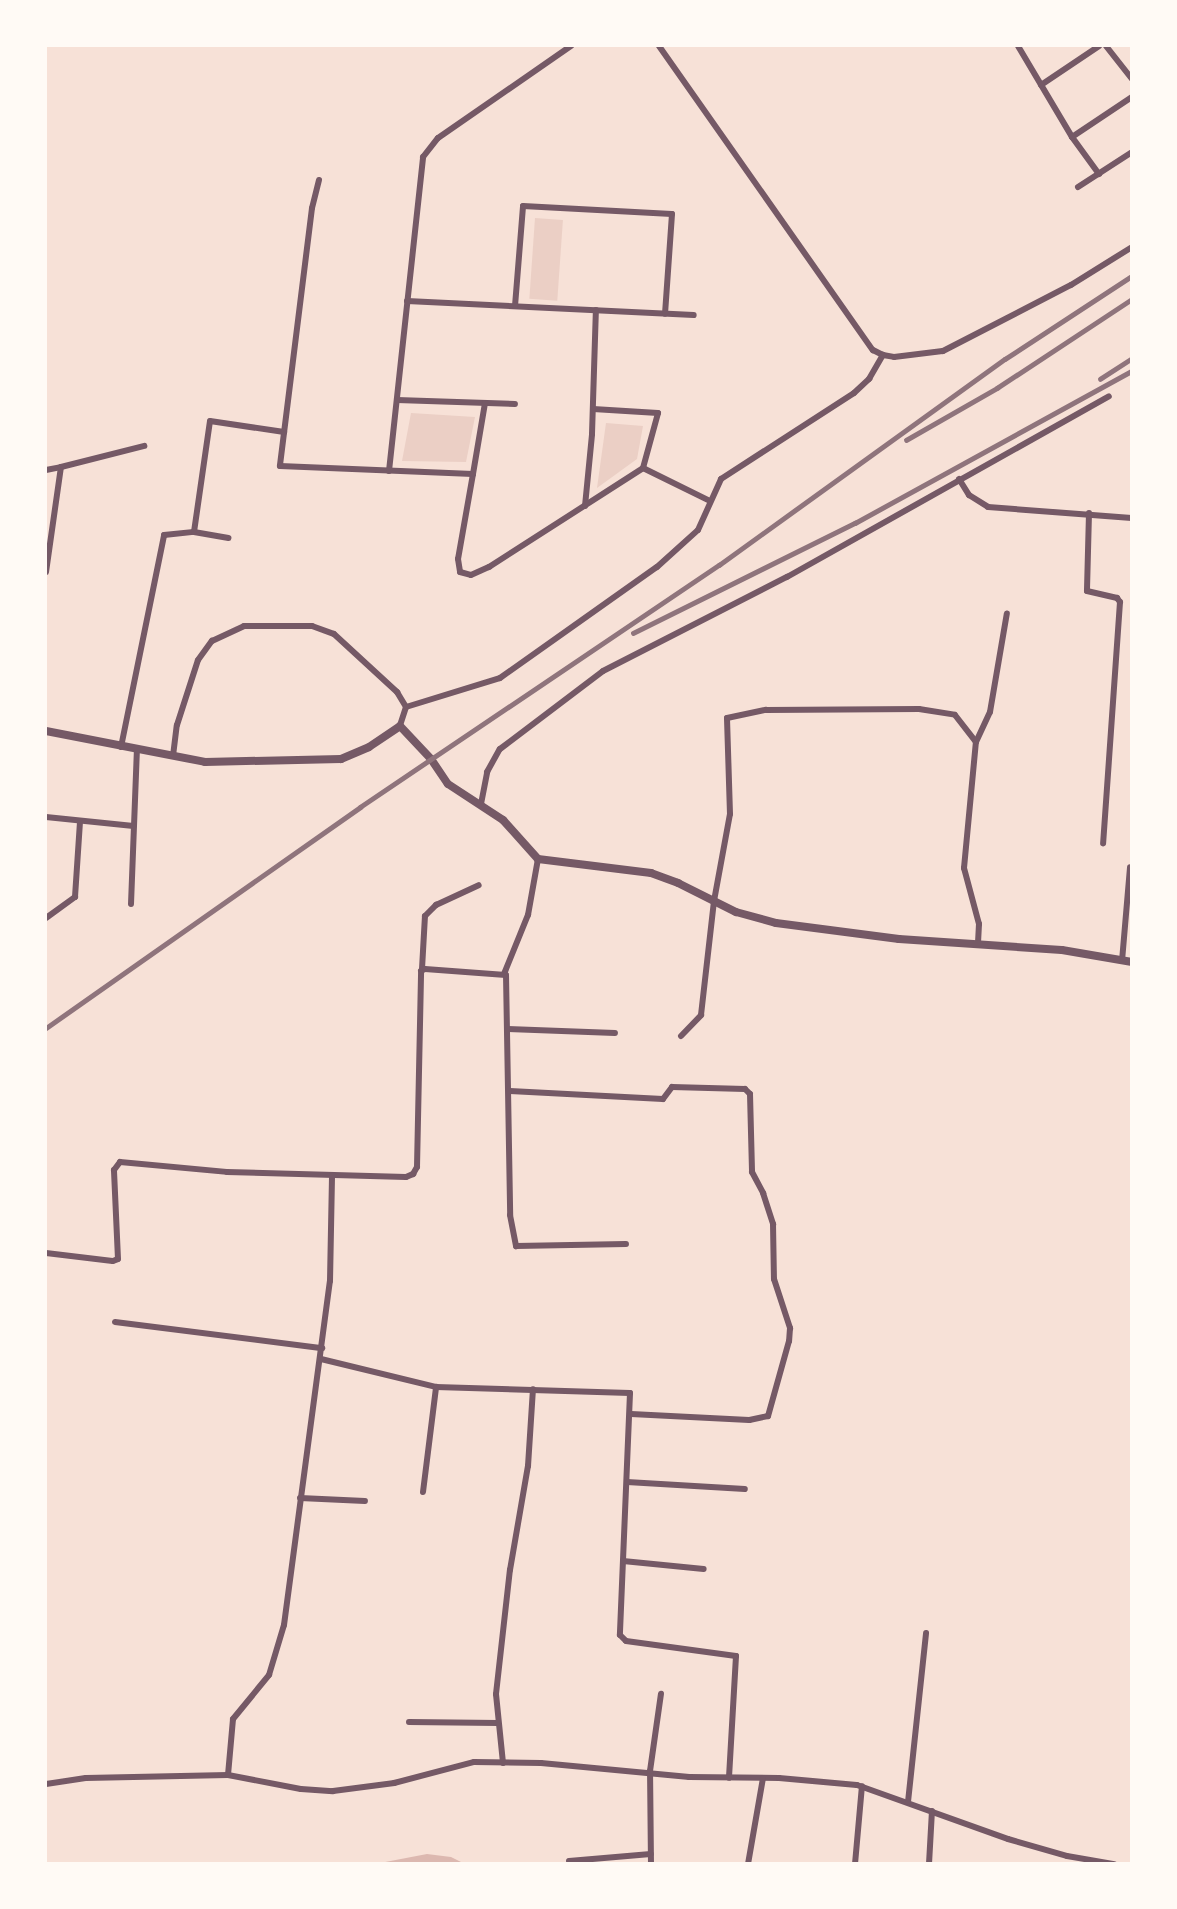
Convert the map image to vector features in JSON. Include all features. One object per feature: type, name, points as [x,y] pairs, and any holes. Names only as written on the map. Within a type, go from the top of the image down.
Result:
[{"type":"street","points":[[390,471],[423,157],[428,148],[571,46]]},
{"type":"street","points":[[659,46],[873,350],[883,355],[912,356],[943,351],[1071,285],[1132,247]]},
{"type":"street","points":[[1018,46],[1073,137],[1099,174]]},
{"type":"street","points":[[1041,85],[1099,46]]},
{"type":"street","points":[[1107,46],[1132,79]]},
{"type":"street","points":[[1073,137],[1132,97]]},
{"type":"street","points":[[1079,187],[1132,152]]},
{"type":"street","points":[[319,180],[312,208],[279,464],[282,467],[473,474]]},
{"type":"street","points":[[515,306],[523,206],[672,214],[665,314]]},
{"type":"street","points":[[407,301],[694,315]]},
{"type":"street","points":[[585,506],[593,409],[596,310]]},
{"type":"street","points":[[406,707],[481,687],[500,678],[680,549],[698,530],[714,490],[727,474],[854,393],[869,379],[883,355]]},
{"type":"street","points":[[481,804],[487,772],[500,749],[603,671],[787,577],[1110,396]]},
{"type":"street","points":[[397,400],[514,404]]},
{"type":"street","points":[[485,403],[458,559],[460,572],[471,575],[489,567],[643,468],[657,413],[593,409]]},
{"type":"street","points":[[194,532],[210,421],[284,432]]},
{"type":"street","points":[[46,470],[144,446]]},
{"type":"street","points":[[46,572],[61,467]]},
{"type":"street","points":[[643,468],[710,501]]},
{"type":"street","points":[[959,479],[970,495],[988,508],[1132,518]]},
{"type":"street","points":[[1089,513],[1087,591],[1120,601],[1103,843]]},
{"type":"street","points":[[121,747],[164,535],[194,532],[228,538]]},
{"type":"street","points":[[978,943],[979,924],[964,868],[976,742],[990,712],[1007,613]]},
{"type":"street","points":[[46,731],[121,747],[205,762],[341,759],[369,747],[400,726],[406,707],[397,692],[326,629],[312,626],[244,626],[212,641],[198,660],[180,715],[173,756]]},
{"type":"street","points":[[681,1036],[701,1015],[714,901],[730,814],[727,718],[766,710],[919,709],[958,717],[976,742]]},
{"type":"street","points":[[400,726],[431,758],[448,784],[503,820],[538,859],[651,873],[736,912],[776,923],[899,939],[1062,950],[1132,962]]},
{"type":"street","points":[[131,904],[137,750]]},
{"type":"street","points":[[46,817],[134,826]]},
{"type":"street","points":[[46,918],[74,899],[80,821]]},
{"type":"street","points":[[504,974],[528,915],[538,859]]},
{"type":"street","points":[[1122,961],[1130,867]]},
{"type":"street","points":[[46,1252],[113,1261],[118,1259],[114,1170],[120,1162],[227,1172],[406,1177],[414,1174],[417,1167],[425,916],[436,905],[479,885]]},
{"type":"street","points":[[422,969],[504,974]]},
{"type":"street","points":[[504,974],[507,977],[510,1091],[510,1215],[516,1246],[626,1244]]},
{"type":"street","points":[[508,1029],[615,1034]]},
{"type":"street","points":[[510,1091],[663,1099],[672,1087],[745,1089],[750,1094],[752,1172],[764,1193],[773,1224],[774,1279],[790,1328],[789,1341],[768,1416],[749,1420],[631,1414]]},
{"type":"street","points":[[228,1775],[233,1720],[269,1675],[279,1645],[323,1348],[330,1281],[331,1175]]},
{"type":"street","points":[[115,1322],[323,1348]]},
{"type":"street","points":[[321,1359],[436,1387],[625,1391],[632,1398],[623,1561],[622,1639],[736,1656],[729,1778]]},
{"type":"street","points":[[423,1492],[436,1387]]},
{"type":"street","points":[[503,1763],[496,1694],[510,1570],[528,1466],[533,1389]]},
{"type":"street","points":[[627,1482],[745,1489]]},
{"type":"street","points":[[300,1498],[365,1501]]},
{"type":"street","points":[[623,1561],[704,1569]]},
{"type":"street","points":[[908,1802],[926,1633]]},
{"type":"street","points":[[651,1864],[650,1771],[661,1694]]},
{"type":"street","points":[[409,1722],[498,1723]]},
{"type":"street","points":[[46,1784],[86,1778],[228,1775],[301,1789],[333,1791],[394,1783],[474,1762],[541,1763],[650,1771],[689,1777],[763,1778],[862,1787],[1008,1839],[1067,1856],[1114,1864]]},
{"type":"street","points":[[748,1864],[763,1778]]},
{"type":"street","points":[[855,1864],[862,1787]]},
{"type":"street","points":[[929,1864],[932,1811]]},
{"type":"street","points":[[569,1861],[651,1854]]},
{"type":"shaded area","points":[[535,218],[563,220],[557,301],[529,299]]},
{"type":"shaded area","points":[[411,413],[475,417],[466,462],[402,461]]},
{"type":"shaded area","points":[[606,423],[643,426],[637,459],[597,488]]},
{"type":"shaded area","points":[[427,1854],[451,1857],[463,1863],[380,1863]]},
{"type":"railway","points":[[46,1028],[360,807],[719,565],[1005,359],[1132,276]]},
{"type":"railway","points":[[906,440],[997,388],[1132,299]]},
{"type":"railway","points":[[1100,379],[1132,358]]},
{"type":"railway","points":[[633,633],[855,523],[1132,371]]}]
